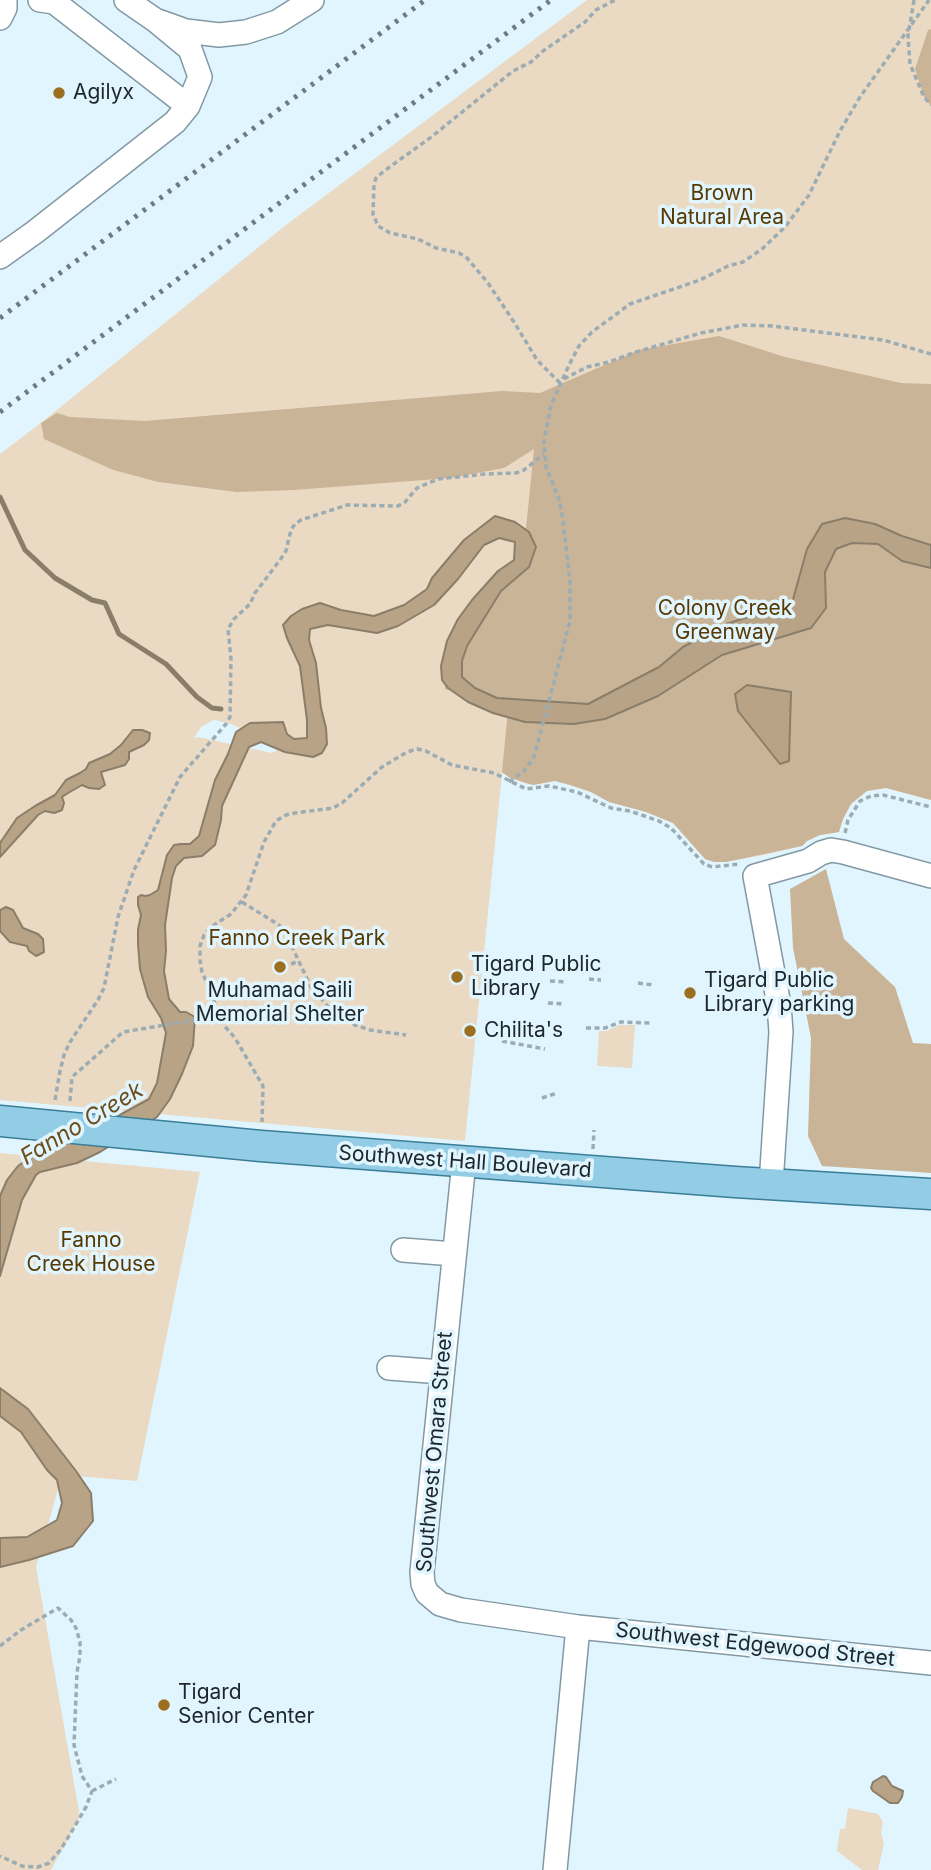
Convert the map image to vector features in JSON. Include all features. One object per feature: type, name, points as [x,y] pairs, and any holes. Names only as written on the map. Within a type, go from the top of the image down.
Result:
[{"type":"main road","name":"Southwest Hall Boulevard","points":[[0,1121],[52,1112],[145,1134],[261,1146],[931,1194]]},
{"type":"street","points":[[0,18],[5,8],[5,0]]},
{"type":"street","points":[[40,0],[54,2],[188,106]]},
{"type":"street","points":[[0,257],[175,122],[188,106],[200,77],[190,49],[126,0]]},
{"type":"street","points":[[155,20],[186,31],[219,35],[246,32],[277,22],[312,0]]},
{"type":"street","points":[[771,1184],[781,1032],[779,1005],[750,870],[808,861],[831,850],[931,876]]},
{"type":"street","name":"Southwest Omara Street","points":[[464,1162],[422,1572],[423,1584],[427,1593],[449,1608],[579,1627]]},
{"type":"street","points":[[402,1250],[454,1254]]},
{"type":"street","points":[[389,1368],[442,1372]]},
{"type":"street","points":[[555,1870],[579,1627]]},
{"type":"street","name":"Southwest Edgewood Street","points":[[579,1627],[931,1663]]},
{"type":"path","points":[[560,383],[537,360],[500,301],[467,258],[418,239],[390,233],[378,226],[373,214],[374,184],[384,171],[430,138],[513,71],[531,62],[585,22],[596,10],[615,0]]},
{"type":"path","points":[[914,0],[909,27],[910,64],[924,97],[931,105]]},
{"type":"path","points":[[509,782],[530,764],[537,748],[570,621],[570,581],[561,509],[546,467],[544,441],[548,416],[560,383],[579,346],[592,332],[636,301],[700,280],[728,266],[743,262],[786,227],[809,195],[860,97],[929,0]]},
{"type":"path","points":[[560,383],[566,377],[587,367],[701,333],[743,326],[772,326],[883,340],[931,354]]},
{"type":"path","points":[[52,1112],[67,1048],[104,988],[118,917],[134,870],[180,777],[230,717],[231,659],[228,629],[250,604],[262,582],[286,551],[295,524],[347,505],[398,506],[417,488],[438,479],[516,473],[544,454]]},
{"type":"path","points":[[261,1146],[263,1086],[235,1038],[214,1014],[213,996],[202,971],[200,946],[211,927],[231,914],[242,902],[264,842],[276,821],[286,815],[333,808],[382,767],[417,749],[452,765],[494,773],[526,789],[549,786],[569,790],[611,808],[659,821],[671,828],[704,864],[750,870]]},
{"type":"path","points":[[844,838],[848,820],[860,801],[871,796],[883,795],[931,807]]},
{"type":"path","points":[[242,902],[279,925],[292,944],[311,987],[331,1010],[370,1030],[406,1035]]},
{"type":"path","points":[[551,960],[568,961]]},
{"type":"path","points":[[291,964],[299,961]]},
{"type":"path","points":[[589,979],[601,980]]},
{"type":"path","points":[[550,981],[566,982]]},
{"type":"path","points":[[638,983],[653,985]]},
{"type":"path","points":[[548,1003],[565,1004]]},
{"type":"path","points":[[70,1100],[72,1077],[123,1032],[207,1018],[214,1014]]},
{"type":"path","points":[[586,1028],[605,1028],[621,1022],[651,1023]]},
{"type":"path","points":[[502,1041],[545,1049]]},
{"type":"path","points":[[542,1097],[557,1093]]},
{"type":"path","points":[[0,1646],[58,1608],[71,1620],[80,1642],[74,1745],[82,1776],[92,1791]]},
{"type":"path","points":[[0,1856],[22,1866],[43,1867],[61,1849],[86,1807],[92,1791],[116,1779]]},
{"type":"green space","points":[[587,0],[931,0],[931,800],[886,788],[867,791],[851,804],[839,832],[820,835],[802,846],[726,862],[714,862],[705,859],[673,823],[620,803],[609,802],[570,785],[555,781],[533,785],[502,773],[465,1141],[0,1100],[0,454],[286,225]],"holes":[[[74,452],[236,492],[158,482],[113,470]],[[214,720],[229,723],[285,746],[272,753],[194,738],[201,727]]]},
{"type":"green space","points":[[931,29],[931,106],[924,97],[915,69],[928,30]]},
{"type":"green space","name":"Colony Creek Greenway","points":[[719,336],[785,357],[901,383],[931,384],[931,800],[886,788],[867,791],[851,804],[839,832],[820,835],[802,846],[726,862],[705,859],[673,823],[646,812],[609,802],[591,792],[555,781],[533,785],[510,778],[502,772],[508,710],[445,689],[447,653],[502,582],[522,568],[534,449],[504,468],[450,478],[236,492],[158,482],[113,470],[44,439],[41,423],[57,413],[70,417],[145,421],[502,391],[540,393],[639,350]]},
{"type":"green space","points":[[826,869],[844,939],[895,987],[913,1043],[931,1044],[931,1173],[822,1166],[808,1136],[811,1038],[793,948],[790,889]]},
{"type":"green space","points":[[619,1025],[635,1025],[632,1068],[597,1066],[599,1031],[607,1031]]},
{"type":"green space","name":"Fanno Creek House","points":[[0,1153],[200,1172],[137,1481],[62,1475],[36,1567],[80,1817],[51,1870],[0,1870]]},
{"type":"green space","points":[[848,1808],[878,1814],[883,1822],[881,1833],[884,1843],[878,1870],[862,1870],[837,1851],[840,1829],[845,1829]]},
{"type":"shaded area","points":[[495,516],[515,522],[529,532],[536,547],[529,567],[501,591],[467,646],[462,661],[462,677],[475,688],[497,698],[588,704],[659,667],[683,647],[726,624],[792,603],[807,549],[822,524],[845,518],[875,524],[931,545],[931,568],[902,561],[878,544],[852,543],[836,549],[825,572],[826,608],[811,628],[722,655],[658,696],[605,719],[574,724],[525,722],[493,713],[468,702],[448,688],[442,680],[441,666],[447,641],[458,619],[498,571],[514,560],[515,542],[499,538],[484,545],[434,605],[398,626],[377,633],[328,625],[310,629],[309,640],[316,663],[327,744],[322,753],[313,757],[285,752],[261,742],[249,747],[222,806],[215,845],[202,856],[184,858],[176,866],[172,878],[165,925],[164,971],[169,999],[180,1012],[195,1017],[193,1046],[182,1074],[170,1099],[157,1117],[100,1152],[77,1163],[36,1175],[22,1200],[0,1276],[0,1196],[7,1180],[18,1166],[32,1156],[61,1147],[149,1099],[157,1083],[166,1033],[161,1018],[148,997],[140,969],[138,930],[141,915],[138,897],[158,890],[167,855],[174,845],[190,844],[199,836],[215,780],[236,732],[250,723],[283,722],[287,734],[294,739],[307,738],[300,666],[283,625],[302,609],[320,603],[374,616],[404,605],[427,589],[432,578],[464,540]]},
{"type":"shaded area","points":[[747,685],[791,692],[789,761],[780,764],[738,711],[735,694]]},
{"type":"shaded area","points":[[133,730],[150,733],[149,740],[129,752],[125,765],[101,772],[105,785],[99,789],[82,785],[62,797],[62,810],[54,813],[45,811],[38,815],[0,857],[0,843],[17,818],[55,795],[66,780],[86,769],[89,763],[110,754]]},
{"type":"shaded area","points":[[6,907],[13,910],[23,928],[43,939],[44,952],[36,956],[27,946],[10,942],[0,931],[0,910]]},
{"type":"shaded area","points":[[0,1388],[28,1409],[76,1471],[91,1493],[93,1521],[73,1546],[0,1567],[0,1538],[27,1537],[57,1520],[62,1503],[57,1480],[21,1432],[0,1416]]},
{"type":"shaded area","points":[[883,1776],[892,1786],[903,1791],[898,1803],[890,1803],[871,1788],[873,1782]]},
{"type":"waterway","points":[[0,497],[25,550],[55,578],[92,600],[105,603],[119,634],[166,664],[197,697],[212,708],[221,709]]},
{"type":"railway","points":[[0,318],[425,0]]},
{"type":"railway","points":[[0,412],[551,0]]},
{"type":"place","name":"Agilyx","points":[[59,93]]},
{"type":"place","name":"Muhamad Saili Memorial Shelter","points":[[280,967]]},
{"type":"place","name":"Tigard Public Library","points":[[457,977]]},
{"type":"place","name":"Tigard Public Library parking","points":[[690,993]]},
{"type":"place","name":"Chilita's","points":[[470,1031]]},
{"type":"place","name":"Tigard Senior Center","points":[[164,1705]]},
{"type":"park label","name":"Brown Natural Area","points":[[722,206]]},
{"type":"park label","name":"Fanno Creek Park","points":[[297,939]]},
{"type":"water label","name":"Fanno Creek","points":[[82,1124]]}]
